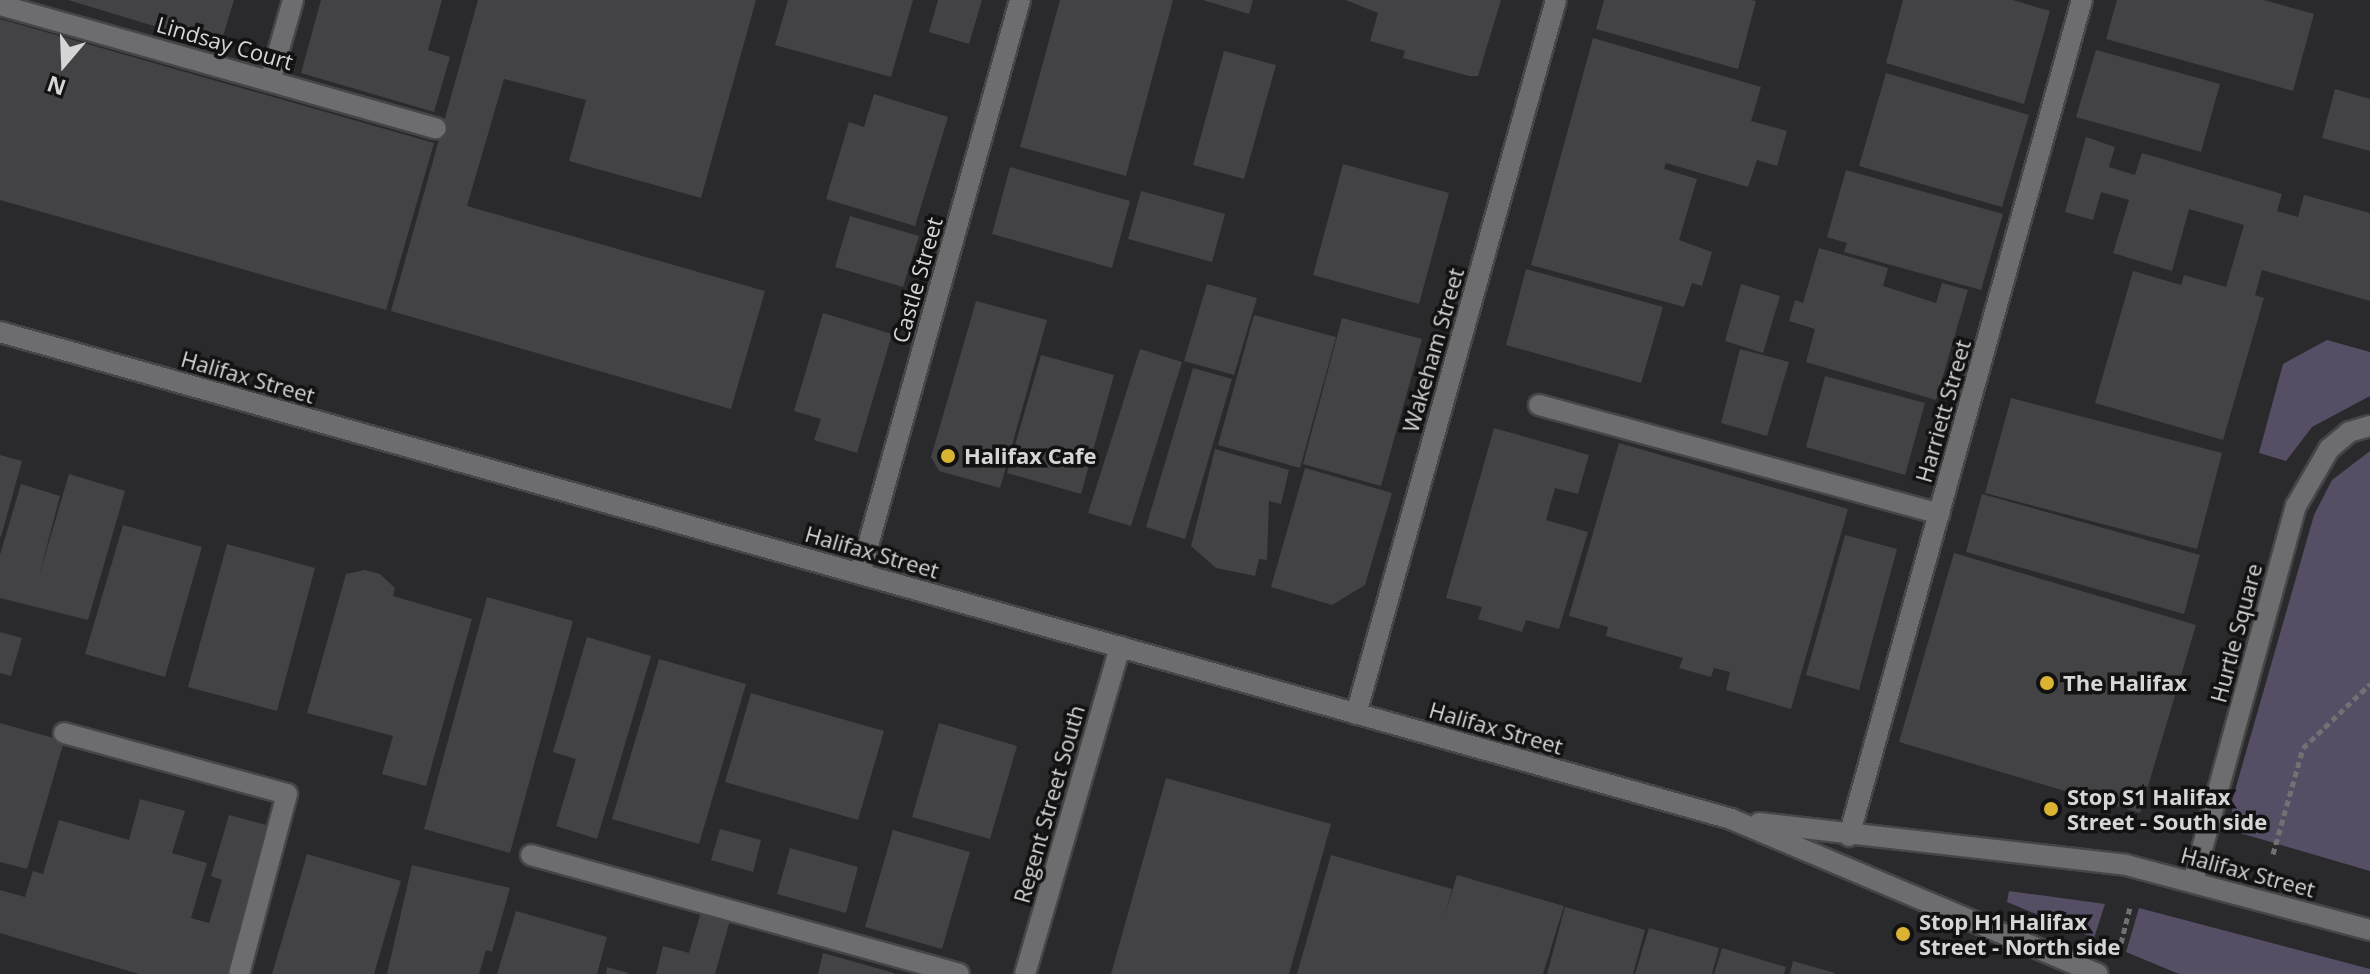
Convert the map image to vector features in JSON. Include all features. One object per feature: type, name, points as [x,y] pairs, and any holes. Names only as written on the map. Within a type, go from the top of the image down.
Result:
[{"type":"street","points":[[270,81],[293,0]]},
{"type":"street","name":"Castle Street","points":[[860,574],[1020,0]]},
{"type":"street","name":"Wakeham Street","points":[[1356,714],[1556,0]]},
{"type":"street","name":"Harriett Street","points":[[1849,836],[2082,0]]},
{"type":"street","name":"Lindsay Court","points":[[0,5],[436,128]]},
{"type":"street","name":"Halifax Street","points":[[0,332],[1731,819],[2098,974]]},
{"type":"street","points":[[1539,405],[1939,514]]},
{"type":"street","name":"Hurtle Square","points":[[2193,882],[2296,506],[2329,449],[2349,432],[2370,426]]},
{"type":"street","name":"Regent Street South","points":[[1025,974],[1120,647]]},
{"type":"street","points":[[64,733],[287,794],[239,974]]},
{"type":"street","name":"Halifax Street","points":[[1731,819],[1849,836],[2126,865],[2370,930]]},
{"type":"street","points":[[531,855],[959,974]]},
{"type":"path","points":[[2273,854],[2303,748],[2370,684]]},
{"type":"path","points":[[2119,947],[2130,908]]},
{"type":"shaded area","points":[[2327,340],[2370,352],[2370,396],[2312,427],[2286,461],[2259,453],[2283,364]]},
{"type":"shaded area","points":[[2370,451],[2370,871],[2233,831],[2232,801],[2314,515],[2332,480]]},
{"type":"shaded area","points":[[2009,891],[2105,904],[2094,938],[2007,902]]},
{"type":"shaded area","points":[[2139,908],[2370,969],[2370,974],[2179,974],[2126,952]]},
{"type":"building","points":[[68,0],[234,0],[220,46]]},
{"type":"building","points":[[321,0],[442,0],[428,50],[450,57],[434,112],[301,73]]},
{"type":"building","points":[[478,0],[756,0],[701,198],[569,161],[586,100],[504,79],[467,206],[765,291],[731,409],[391,311]]},
{"type":"building","points":[[788,0],[913,0],[891,77],[775,45]]},
{"type":"building","points":[[938,0],[982,0],[969,44],[929,32]]},
{"type":"building","points":[[1060,0],[1173,0],[1126,176],[1020,147]]},
{"type":"building","points":[[1203,0],[1253,0],[1249,14]]},
{"type":"building","points":[[1346,0],[1501,0],[1478,76],[1469,76],[1403,58],[1405,51],[1370,41],[1378,13]]},
{"type":"building","points":[[1604,0],[1756,1],[1738,69],[1596,29]]},
{"type":"building","points":[[1903,0],[2013,0],[2050,11],[2024,104],[1886,63]]},
{"type":"building","points":[[2117,0],[2264,0],[2314,14],[2293,91],[2106,39]]},
{"type":"building","points":[[0,19],[434,143],[386,310],[0,200]]},
{"type":"building","points":[[1593,38],[1761,87],[1751,121],[1787,131],[1777,166],[1757,160],[1748,187],[1666,163],[1664,169],[1697,179],[1679,240],[1712,252],[1702,286],[1692,283],[1684,307],[1531,265]]},
{"type":"building","points":[[2096,50],[2220,84],[2201,152],[2076,117]]},
{"type":"building","points":[[1224,51],[1276,65],[1244,179],[1193,165]]},
{"type":"building","points":[[1886,73],[2029,115],[2002,207],[1859,166]]},
{"type":"building","points":[[2335,89],[2370,99],[2370,151],[2322,138]]},
{"type":"building","points":[[874,94],[948,117],[915,226],[826,199],[849,122],[864,127]]},
{"type":"building","points":[[2086,137],[2115,147],[2109,167],[2135,175],[2142,153],[2282,194],[2277,211],[2298,217],[2304,195],[2370,213],[2370,301],[2262,270],[2255,295],[2264,298],[2223,440],[2095,403],[2133,271],[2181,285],[2184,275],[2226,287],[2244,225],[2189,209],[2172,271],[2113,253],[2129,200],[2101,192],[2093,220],[2065,212]]},
{"type":"building","points":[[1343,164],[1449,193],[1419,304],[1313,275]]},
{"type":"building","points":[[1010,167],[1130,201],[1112,268],[992,234]]},
{"type":"building","points":[[1846,170],[2003,214],[1981,290],[1844,252],[1847,243],[1827,237]]},
{"type":"building","points":[[1141,191],[1225,214],[1212,262],[1128,239]]},
{"type":"building","points":[[850,216],[919,236],[903,287],[835,267]]},
{"type":"building","points":[[1819,248],[1888,268],[1883,286],[1936,303],[1942,283],[1968,290],[1936,400],[1806,362],[1815,329],[1789,321],[1795,300],[1803,303]]},
{"type":"building","points":[[1526,269],[1663,307],[1641,383],[1506,345]]},
{"type":"building","points":[[1207,284],[1257,298],[1234,375],[1184,361]]},
{"type":"building","points":[[1741,284],[1780,296],[1763,353],[1725,341]]},
{"type":"building","points":[[976,301],[1047,320],[1000,488],[939,471],[931,457]]},
{"type":"building","points":[[823,313],[892,334],[857,453],[814,440],[821,419],[794,411]]},
{"type":"building","points":[[1254,315],[1336,337],[1300,468],[1218,445]]},
{"type":"building","points":[[1342,318],[1422,339],[1381,486],[1303,464]]},
{"type":"building","points":[[1140,349],[1182,362],[1131,526],[1088,513]]},
{"type":"building","points":[[1740,349],[1789,362],[1767,436],[1721,423]]},
{"type":"building","points":[[1041,355],[1114,375],[1081,494],[1007,473]]},
{"type":"building","points":[[1193,368],[1232,379],[1185,539],[1146,527]]},
{"type":"building","points":[[1825,376],[1925,403],[1905,475],[1806,447]]},
{"type":"building","points":[[2011,398],[2222,453],[2197,549],[1985,493]]},
{"type":"building","points":[[1494,428],[1589,455],[1578,494],[1555,488],[1546,520],[1588,532],[1559,629],[1526,620],[1522,632],[1478,619],[1482,607],[1446,598]]},
{"type":"building","points":[[1619,443],[1848,509],[1791,709],[1726,690],[1730,672],[1714,668],[1711,677],[1679,668],[1683,658],[1606,636],[1608,627],[1569,616]]},
{"type":"building","points":[[1215,449],[1289,470],[1281,504],[1269,501],[1267,560],[1259,559],[1255,576],[1216,568],[1191,546]]},
{"type":"building","points":[[0,455],[22,461],[1,537],[0,536]]},
{"type":"building","points":[[1305,468],[1392,493],[1365,585],[1332,605],[1271,587]]},
{"type":"building","points":[[69,474],[125,491],[88,620],[0,598],[0,555],[21,484],[60,496],[39,576]]},
{"type":"building","points":[[1982,494],[2200,555],[2184,614],[1966,552]]},
{"type":"building","points":[[123,525],[202,547],[165,677],[85,654]]},
{"type":"building","points":[[1845,535],[1897,549],[1859,690],[1806,675]]},
{"type":"building","points":[[227,544],[315,568],[277,711],[188,687]]},
{"type":"building","name":"The Halifax","points":[[1954,553],[2196,625],[2140,813],[1899,742]]},
{"type":"building","points":[[365,570],[380,574],[395,588],[393,596],[472,619],[426,786],[382,774],[393,736],[307,713],[346,574]]},
{"type":"building","points":[[487,597],[573,621],[510,853],[424,829]]},
{"type":"building","points":[[0,632],[22,638],[11,676],[0,673]]},
{"type":"building","points":[[587,637],[651,656],[597,839],[556,826],[576,759],[553,752]]},
{"type":"building","points":[[659,659],[746,684],[699,844],[612,819]]},
{"type":"building","points":[[751,693],[884,731],[858,820],[725,782]]},
{"type":"building","points":[[0,723],[64,741],[27,869],[0,862]]},
{"type":"building","points":[[939,723],[1017,746],[990,839],[912,817]]},
{"type":"building","points":[[1166,778],[1331,824],[1289,974],[1111,974]]},
{"type":"building","points":[[140,799],[185,811],[172,853],[207,863],[191,918],[209,923],[222,880],[211,876],[229,815],[274,827],[230,974],[139,974],[0,933],[0,890],[25,897],[33,871],[43,874],[59,820],[129,840]]},
{"type":"building","points":[[720,829],[761,840],[753,872],[711,860]]},
{"type":"building","points":[[893,830],[970,852],[942,949],[865,927]]},
{"type":"building","points":[[790,848],[858,867],[846,913],[777,894]]},
{"type":"building","points":[[307,854],[401,881],[374,974],[272,974]]},
{"type":"building","points":[[1331,855],[1452,889],[1444,918],[1457,875],[1564,906],[1543,974],[1297,974]]},
{"type":"building","points":[[412,865],[510,888],[492,952],[486,950],[479,974],[387,974]]},
{"type":"building","points":[[1565,907],[1645,930],[1633,974],[1547,974]]},
{"type":"building","points":[[516,911],[607,937],[597,974],[497,974]]},
{"type":"building","points":[[701,912],[730,920],[715,974],[656,974],[663,946],[689,953]]},
{"type":"building","points":[[1649,928],[1719,948],[1712,974],[1635,974]]},
{"type":"building","points":[[1722,948],[1786,967],[1784,974],[1714,974]]},
{"type":"building","points":[[823,953],[894,973],[894,974],[818,974]]},
{"type":"building","points":[[1793,961],[1835,973],[1835,974],[1790,974]]},
{"type":"building","points":[[607,967],[628,973],[628,974],[606,974]]},
{"type":"place","name":"Halifax Cafe","points":[[948,456]]},
{"type":"place","name":"The Halifax","points":[[2047,683]]},
{"type":"place","name":"Stop S1 Halifax Street - South side","points":[[2051,809]]},
{"type":"place","name":"Stop H1 Halifax Street - North side","points":[[1903,934]]}]
